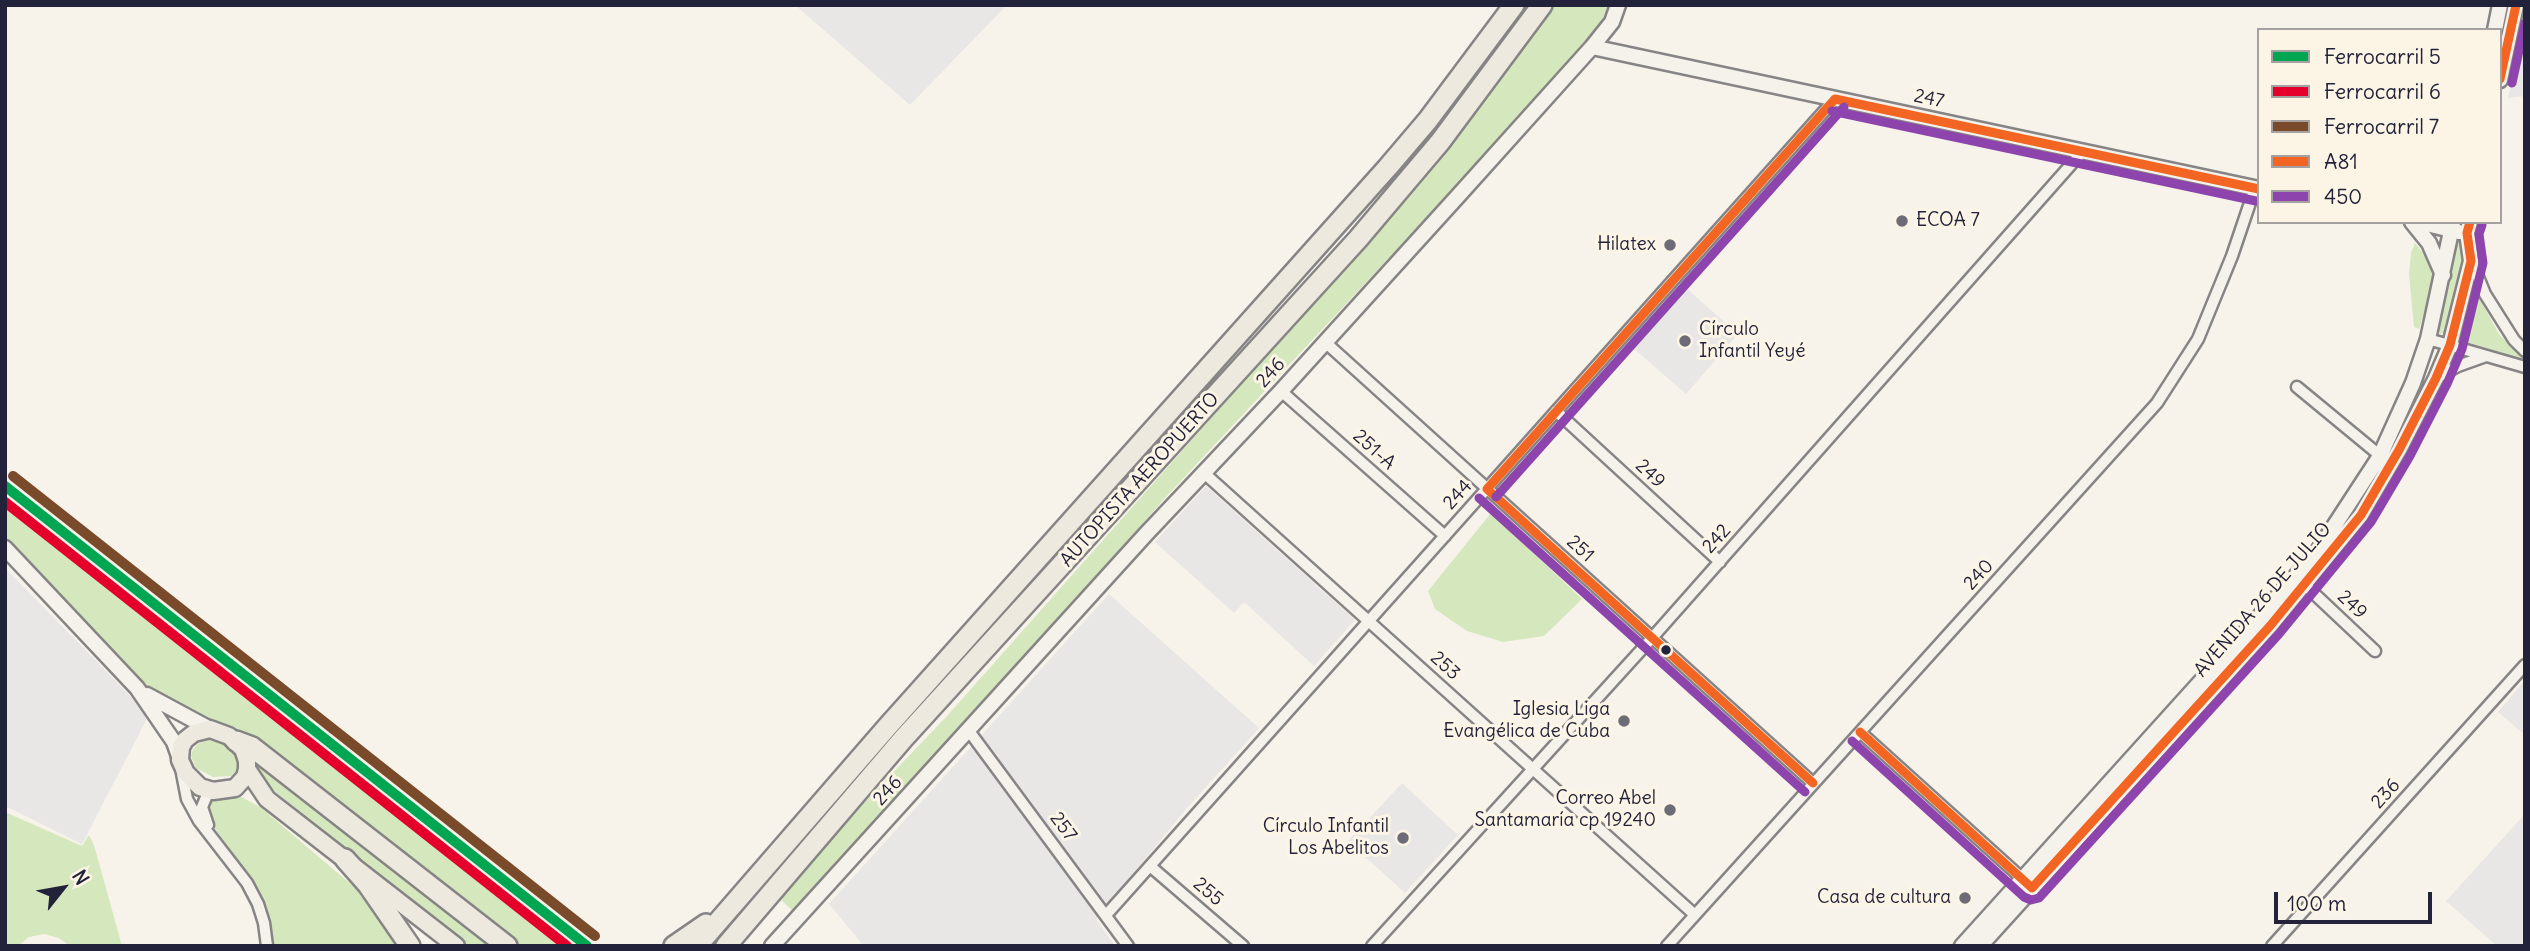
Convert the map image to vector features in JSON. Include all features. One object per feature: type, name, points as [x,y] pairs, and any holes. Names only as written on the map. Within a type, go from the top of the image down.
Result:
[{"type":"highway","name":"AUTOPISTA AEROPUERTO","points":[[697,946],[888,726],[1388,167],[1428,120],[1514,5]]},
{"type":"highway","name":"AUTOPISTA AEROPUERTO","points":[[726,946],[903,739],[1358,239],[1440,142],[1542,5]]},
{"type":"highway","points":[[236,741],[252,747],[507,946]]},
{"type":"highway","points":[[345,859],[368,885],[410,946]]},
{"type":"highway","points":[[674,946],[704,926],[754,882]]},
{"type":"main road","points":[[235,788],[245,777],[247,769],[243,749],[236,741],[210,729],[194,733],[185,740],[181,747],[180,760],[193,781],[213,791],[235,788],[267,799],[456,946]]},
{"type":"main road","points":[[247,769],[267,799]]},
{"type":"street","name":"246","points":[[772,946],[1592,47],[1612,22],[1618,5]]},
{"type":"street","points":[[2495,28],[2500,5]]},
{"type":"street","points":[[2502,71],[2516,5]]},
{"type":"street","name":"247","points":[[1592,47],[2257,188]]},
{"type":"street","name":"244","points":[[1107,914],[1835,99]]},
{"type":"street","name":"242","points":[[1372,946],[1652,638],[2084,151]]},
{"type":"street","name":"240","points":[[1667,946],[2157,403],[2198,339],[2257,188]]},
{"type":"street","points":[[2414,224],[2429,243],[2443,276]]},
{"type":"street","points":[[2453,226],[2468,228]]},
{"type":"street","name":"AVENIDA 26 DE JULIO","points":[[1962,946],[2027,883],[2305,585],[2361,515],[2385,460],[2428,339],[2453,226]]},
{"type":"street","name":"AVENIDA 26 DE JULIO","points":[[1980,946],[2027,883],[2316,554],[2385,460],[2436,378],[2450,345],[2471,261],[2468,228]]},
{"type":"street","points":[[2471,261],[2485,294],[2514,340],[2525,351]]},
{"type":"street","points":[[2428,339],[2525,367]]},
{"type":"street","name":"251","points":[[1325,342],[1813,783]]},
{"type":"street","points":[[2436,378],[2487,355]]},
{"type":"street","points":[[2297,387],[2385,460]]},
{"type":"street","name":"251-A","points":[[1281,391],[1445,536]]},
{"type":"street","name":"249","points":[[1556,411],[1720,562]]},
{"type":"street","name":"253","points":[[1203,472],[1695,915]]},
{"type":"street","points":[[5,548],[137,688],[174,742],[187,799],[199,821],[247,883],[258,904],[267,946]]},
{"type":"street","name":"249","points":[[2305,585],[2375,651]]},
{"type":"street","name":"236","points":[[2272,946],[2525,665]]},
{"type":"street","points":[[137,688],[154,700],[210,729]]},
{"type":"street","name":"257","points":[[968,731],[1107,914],[1128,946]]},
{"type":"street","points":[[1860,732],[2027,883]]},
{"type":"street","points":[[213,791],[207,795],[202,807],[214,838]]},
{"type":"street","name":"255","points":[[1150,866],[1243,946]]},
{"type":"shaded area","points":[[795,5],[1007,5],[910,105]]},
{"type":"shaded area","points":[[2525,17],[2525,96],[2508,98]]},
{"type":"shaded area","name":"Círculo Infantil Yeyé","points":[[1685,287],[1738,334],[1686,394],[1632,347]]},
{"type":"shaded area","points":[[1206,486],[1355,620],[1314,666],[1244,602],[1234,613],[1155,542]]},
{"type":"shaded area","points":[[5,568],[149,715],[82,844],[5,806]]},
{"type":"shaded area","points":[[1109,594],[1259,728],[1187,808],[1096,919],[1115,946],[864,946],[829,904]]},
{"type":"shaded area","points":[[2525,680],[2525,735],[2498,712]]},
{"type":"shaded area","name":"Círculo Infantil Los Abelitos","points":[[1402,783],[1458,835],[1405,893],[1348,841]]},
{"type":"shaded area","points":[[2525,814],[2525,946],[2497,946],[2446,901]]},
{"type":"green space","points":[[1555,5],[1610,5],[1591,38],[1164,499],[1067,611],[794,912],[776,895],[947,716],[1418,185]]},
{"type":"green space","points":[[2458,241],[2464,242],[2465,256],[2447,332],[2440,334],[2437,327]]},
{"type":"green space","points":[[2415,243],[2427,258],[2434,280],[2419,329],[2414,327],[2409,274]]},
{"type":"green space","points":[[2473,287],[2499,334],[2523,359],[2460,340]]},
{"type":"green space","points":[[5,501],[569,946],[521,946],[503,936],[235,727],[162,702],[5,540]]},
{"type":"green space","points":[[1491,513],[1582,599],[1544,636],[1503,642],[1467,631],[1435,609],[1428,591]]},
{"type":"green space","points":[[208,740],[229,745],[237,754],[238,770],[231,776],[213,777],[196,768],[191,756],[193,749]]},
{"type":"green space","points":[[258,762],[263,762],[492,946],[468,946],[277,793],[265,782],[258,769]]},
{"type":"green space","points":[[234,793],[260,807],[353,886],[372,905],[401,946],[269,946],[230,853],[206,813],[206,805],[210,799]]},
{"type":"green space","points":[[5,812],[82,846],[89,835],[122,946],[70,946],[59,938],[44,934],[29,937],[18,946],[5,946]]},
{"type":"rail line","name":"7","points":[[13,476],[595,936]]},
{"type":"rail line","name":"5","points":[[5,486],[587,946]]},
{"type":"rail line","name":"6","points":[[5,502],[567,946]]},
{"type":"transit line","name":"A81","points":[[2502,70],[2516,5]]},
{"type":"transit line","name":"450","points":[[2512,83],[2525,23]]},
{"type":"transit line","name":"A81","points":[[1835,99],[2257,189]]},
{"type":"transit line","name":"A81","points":[[1487,489],[1835,99]]},
{"type":"transit line","name":"450","points":[[1496,497],[1844,107]]},
{"type":"transit line","name":"450","points":[[1832,111],[2256,201]]},
{"type":"transit line","name":"A81","points":[[1860,732],[2032,888],[2270,626],[2361,515],[2399,450],[2450,345],[2471,261],[2467,233],[2469,224]]},
{"type":"transit line","name":"450","points":[[1852,741],[2024,897],[2031,900],[2039,898],[2279,634],[2371,522],[2410,456],[2462,349],[2483,263],[2479,234],[2482,225]]},
{"type":"transit line","name":"A81","points":[[1487,489],[1813,783]]},
{"type":"transit line","name":"450","points":[[1479,498],[1805,792]]},
{"type":"place","name":"ECOA 7","points":[[1902,221]]},
{"type":"place","name":"Hilatex","points":[[1670,245]]},
{"type":"place","name":"Círculo Infantil Yeyé","points":[[1685,341]]},
{"type":"place","name":"Iglesia Liga Evangélica de Cuba","points":[[1624,721]]},
{"type":"place","name":"Correo Abel Santamaría cp 19240","points":[[1670,810]]},
{"type":"place","name":"Círculo Infantil Los Abelitos","points":[[1403,838]]},
{"type":"place","name":"Casa de cultura","points":[[1965,898]]}]
